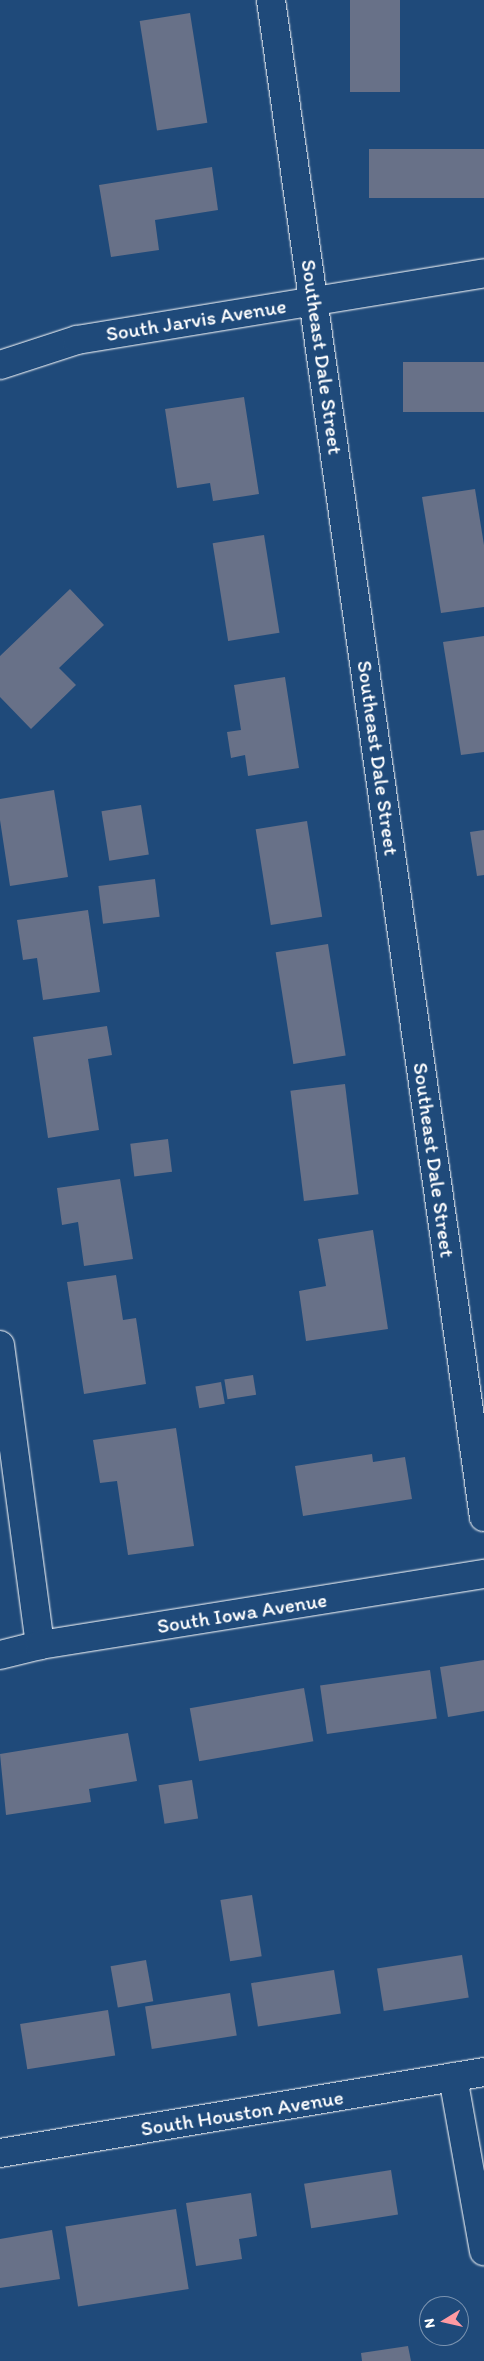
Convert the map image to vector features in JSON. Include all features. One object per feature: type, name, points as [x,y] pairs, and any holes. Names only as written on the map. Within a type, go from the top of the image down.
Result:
[{"type":"street","name":"Southeast Dale Street","points":[[271,0],[315,300],[484,1517]]},
{"type":"street","name":"South Jarvis Avenue","points":[[0,365],[77,340],[484,273]]},
{"type":"street","points":[[0,1345],[40,1645]]},
{"type":"street","name":"South Iowa Avenue","points":[[0,1655],[40,1645],[484,1574]]},
{"type":"street","name":"South Houston Avenue","points":[[0,2153],[484,2072]]},
{"type":"street","points":[[453,2078],[484,2251]]},
{"type":"building","points":[[350,0],[400,0],[400,92],[350,92]]},
{"type":"building","points":[[190,13],[207,123],[157,131],[140,21]]},
{"type":"building","points":[[369,149],[484,149],[484,198],[369,198]]},
{"type":"building","points":[[212,167],[218,210],[155,220],[159,250],[111,257],[99,185]]},
{"type":"building","points":[[403,362],[484,362],[484,412],[403,412]]},
{"type":"building","points":[[244,397],[259,494],[213,501],[210,483],[177,488],[165,409]]},
{"type":"building","points":[[475,489],[484,545],[484,607],[441,613],[422,497]]},
{"type":"building","points":[[264,535],[279,633],[228,641],[213,543]]},
{"type":"building","points":[[70,589],[104,625],[59,668],[76,685],[31,729],[0,697],[0,656]]},
{"type":"building","points":[[484,636],[484,752],[461,755],[443,642]]},
{"type":"building","points":[[285,677],[299,768],[248,776],[245,755],[231,758],[227,732],[241,730],[234,685]]},
{"type":"building","points":[[54,790],[68,877],[10,886],[0,820],[0,799]]},
{"type":"building","points":[[141,805],[149,854],[109,861],[101,811]]},
{"type":"building","points":[[307,821],[322,917],[271,925],[256,829]]},
{"type":"building","points":[[484,830],[484,875],[477,876],[470,832]]},
{"type":"building","points":[[155,879],[160,917],[103,924],[98,886]]},
{"type":"building","points":[[88,910],[100,992],[43,1000],[37,958],[23,960],[17,920]]},
{"type":"building","points":[[328,944],[346,1056],[293,1064],[276,952]]},
{"type":"building","points":[[107,1026],[112,1055],[88,1059],[99,1130],[48,1138],[33,1037]]},
{"type":"building","points":[[345,1084],[359,1194],[304,1201],[290,1091]]},
{"type":"building","points":[[168,1139],[172,1172],[134,1176],[130,1144]]},
{"type":"building","points":[[120,1179],[133,1259],[84,1266],[78,1222],[62,1225],[57,1188]]},
{"type":"building","points":[[373,1230],[388,1329],[306,1341],[299,1291],[326,1286],[318,1239]]},
{"type":"building","points":[[116,1275],[123,1320],[136,1318],[146,1384],[84,1394],[67,1282]]},
{"type":"building","points":[[253,1375],[256,1395],[227,1399],[224,1380]]},
{"type":"building","points":[[221,1382],[225,1404],[199,1408],[195,1387]]},
{"type":"building","points":[[176,1428],[194,1546],[128,1555],[117,1481],[100,1483],[93,1440]]},
{"type":"building","points":[[372,1454],[373,1462],[405,1457],[412,1499],[303,1516],[295,1466]]},
{"type":"building","points":[[484,1660],[484,1711],[448,1717],[440,1667]]},
{"type":"building","points":[[430,1670],[437,1719],[327,1734],[320,1685]]},
{"type":"building","points":[[304,1688],[313,1741],[199,1761],[190,1708]]},
{"type":"building","points":[[128,1733],[137,1781],[89,1789],[91,1802],[6,1815],[0,1754]]},
{"type":"building","points":[[192,1780],[198,1819],[165,1824],[158,1785]]},
{"type":"building","points":[[252,1895],[262,1956],[230,1961],[220,1900]]},
{"type":"building","points":[[462,1955],[469,1997],[384,2011],[377,1968]]},
{"type":"building","points":[[146,1960],[153,2001],[118,2008],[111,1966]]},
{"type":"building","points":[[334,1970],[341,2013],[258,2027],[251,1983]]},
{"type":"building","points":[[230,1993],[237,2035],[152,2049],[145,2006]]},
{"type":"building","points":[[108,2010],[115,2055],[27,2069],[20,2024]]},
{"type":"building","points":[[391,2170],[398,2214],[311,2228],[304,2184]]},
{"type":"building","points":[[251,2193],[257,2236],[239,2239],[242,2259],[196,2266],[186,2203]]},
{"type":"building","points":[[176,2209],[189,2289],[78,2307],[65,2227]]},
{"type":"building","points":[[52,2230],[60,2279],[0,2288],[0,2239]]},
{"type":"building","points":[[408,2346],[411,2361],[362,2361],[361,2353]]}]
